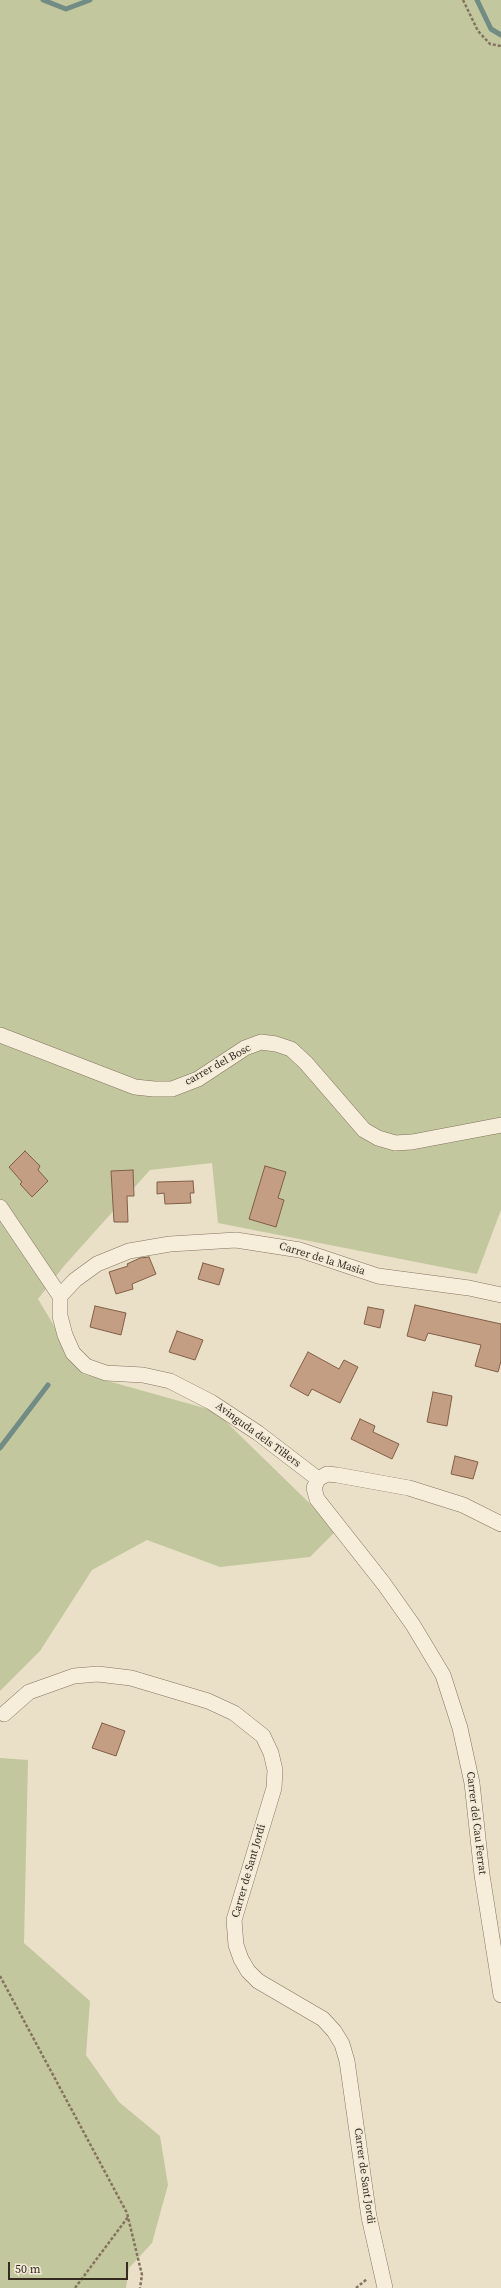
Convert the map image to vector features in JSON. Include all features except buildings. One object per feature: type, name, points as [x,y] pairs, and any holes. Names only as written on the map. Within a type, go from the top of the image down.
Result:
[{"type":"street","name":"carrer del Bosc","points":[[0,1035],[135,1087],[154,1089],[172,1089],[198,1079],[245,1048],[261,1042],[276,1044],[291,1050],[306,1063],[364,1130],[378,1138],[395,1143],[412,1142],[501,1125]]},
{"type":"street","points":[[0,1207],[60,1296]]},
{"type":"street","name":"Carrer de la Masia","points":[[60,1296],[75,1280],[97,1264],[129,1251],[170,1244],[236,1240],[300,1250],[378,1276],[469,1288],[501,1295]]},
{"type":"street","name":"Avinguda dels Til·lers","points":[[60,1296],[60,1316],[65,1335],[73,1353],[86,1366],[106,1373],[142,1375],[170,1381],[211,1402],[258,1433],[318,1479]]},
{"type":"street","points":[[318,1479],[327,1474],[409,1488],[463,1505],[501,1524]]},
{"type":"street","name":"Carrer del Cau Ferrat","points":[[318,1479],[314,1488],[317,1499],[384,1584],[413,1625],[443,1675],[460,1728],[472,1783],[482,1875],[501,1995]]},
{"type":"street","name":"Carrer de Sant Jordi","points":[[4,1714],[29,1692],[74,1676],[98,1674],[131,1678],[208,1701],[234,1712],[263,1736],[271,1753],[275,1770],[274,1788],[234,1920],[236,1945],[248,1971],[258,1981],[323,2020],[334,2031],[342,2044],[347,2060],[352,2092],[369,2217],[385,2288]]},
{"type":"path","points":[[463,0],[478,31],[490,44],[501,46]]},
{"type":"path","points":[[0,1976],[128,2217],[142,2275],[140,2288]]},
{"type":"path","points":[[75,2288],[128,2217]]},
{"type":"green space","points":[[0,0],[501,0],[501,1210],[477,1274],[218,1223],[212,1163],[150,1170],[64,1266],[38,1299],[83,1374],[215,1411],[337,1530],[310,1557],[220,1567],[147,1540],[92,1570],[40,1651],[0,1691]]},
{"type":"green space","points":[[0,1758],[28,1760],[24,1943],[90,2001],[86,2055],[119,2102],[160,2136],[168,2185],[152,2243],[129,2268],[126,2288],[0,2288]]},
{"type":"waterway","points":[[43,0],[66,9],[90,0]]},
{"type":"waterway","points":[[477,0],[491,29],[501,35]]},
{"type":"waterway","points":[[0,1448],[48,1385]]}]
